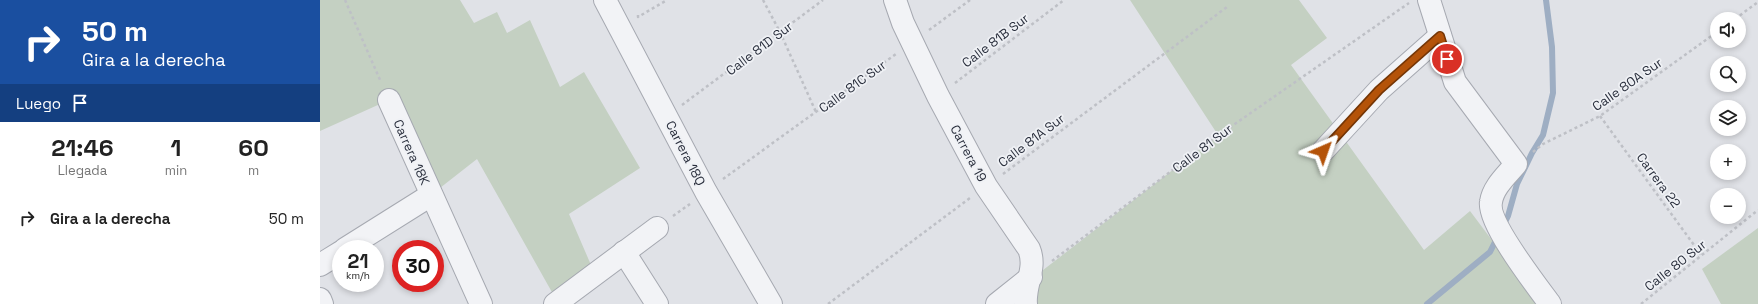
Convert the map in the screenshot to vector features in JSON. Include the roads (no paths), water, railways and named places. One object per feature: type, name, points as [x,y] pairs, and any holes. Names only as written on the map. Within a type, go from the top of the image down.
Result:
[{"type":"street","name":"Carrera 18Q","points":[[605,0],[668,116],[706,192],[771,304]]},
{"type":"street","name":"Carrera 19","points":[[895,0],[903,23],[938,96],[986,186],[1032,257],[1031,277],[1027,285],[1026,304]]},
{"type":"street","points":[[1429,0],[1455,82],[1516,164],[1494,191],[1490,203],[1497,226],[1550,304]]},
{"type":"street","points":[[1323,151],[1379,90],[1440,36]]},
{"type":"street","name":"Carrera 18K","points":[[389,100],[482,304]]},
{"type":"street","points":[[359,240],[431,195]]},
{"type":"street","points":[[555,304],[656,228]]},
{"type":"street","points":[[624,252],[657,304]]},
{"type":"street","points":[[320,265],[332,258]]},
{"type":"street","points":[[997,304],[1031,277]]},
{"type":"street","points":[[320,300],[322,304]]},
{"type":"waterway","points":[[1503,226],[1508,216],[1517,184],[1532,153],[1543,135],[1553,93],[1552,47],[1546,0]]},
{"type":"waterway","points":[[1427,304],[1490,252],[1498,236]]}]
